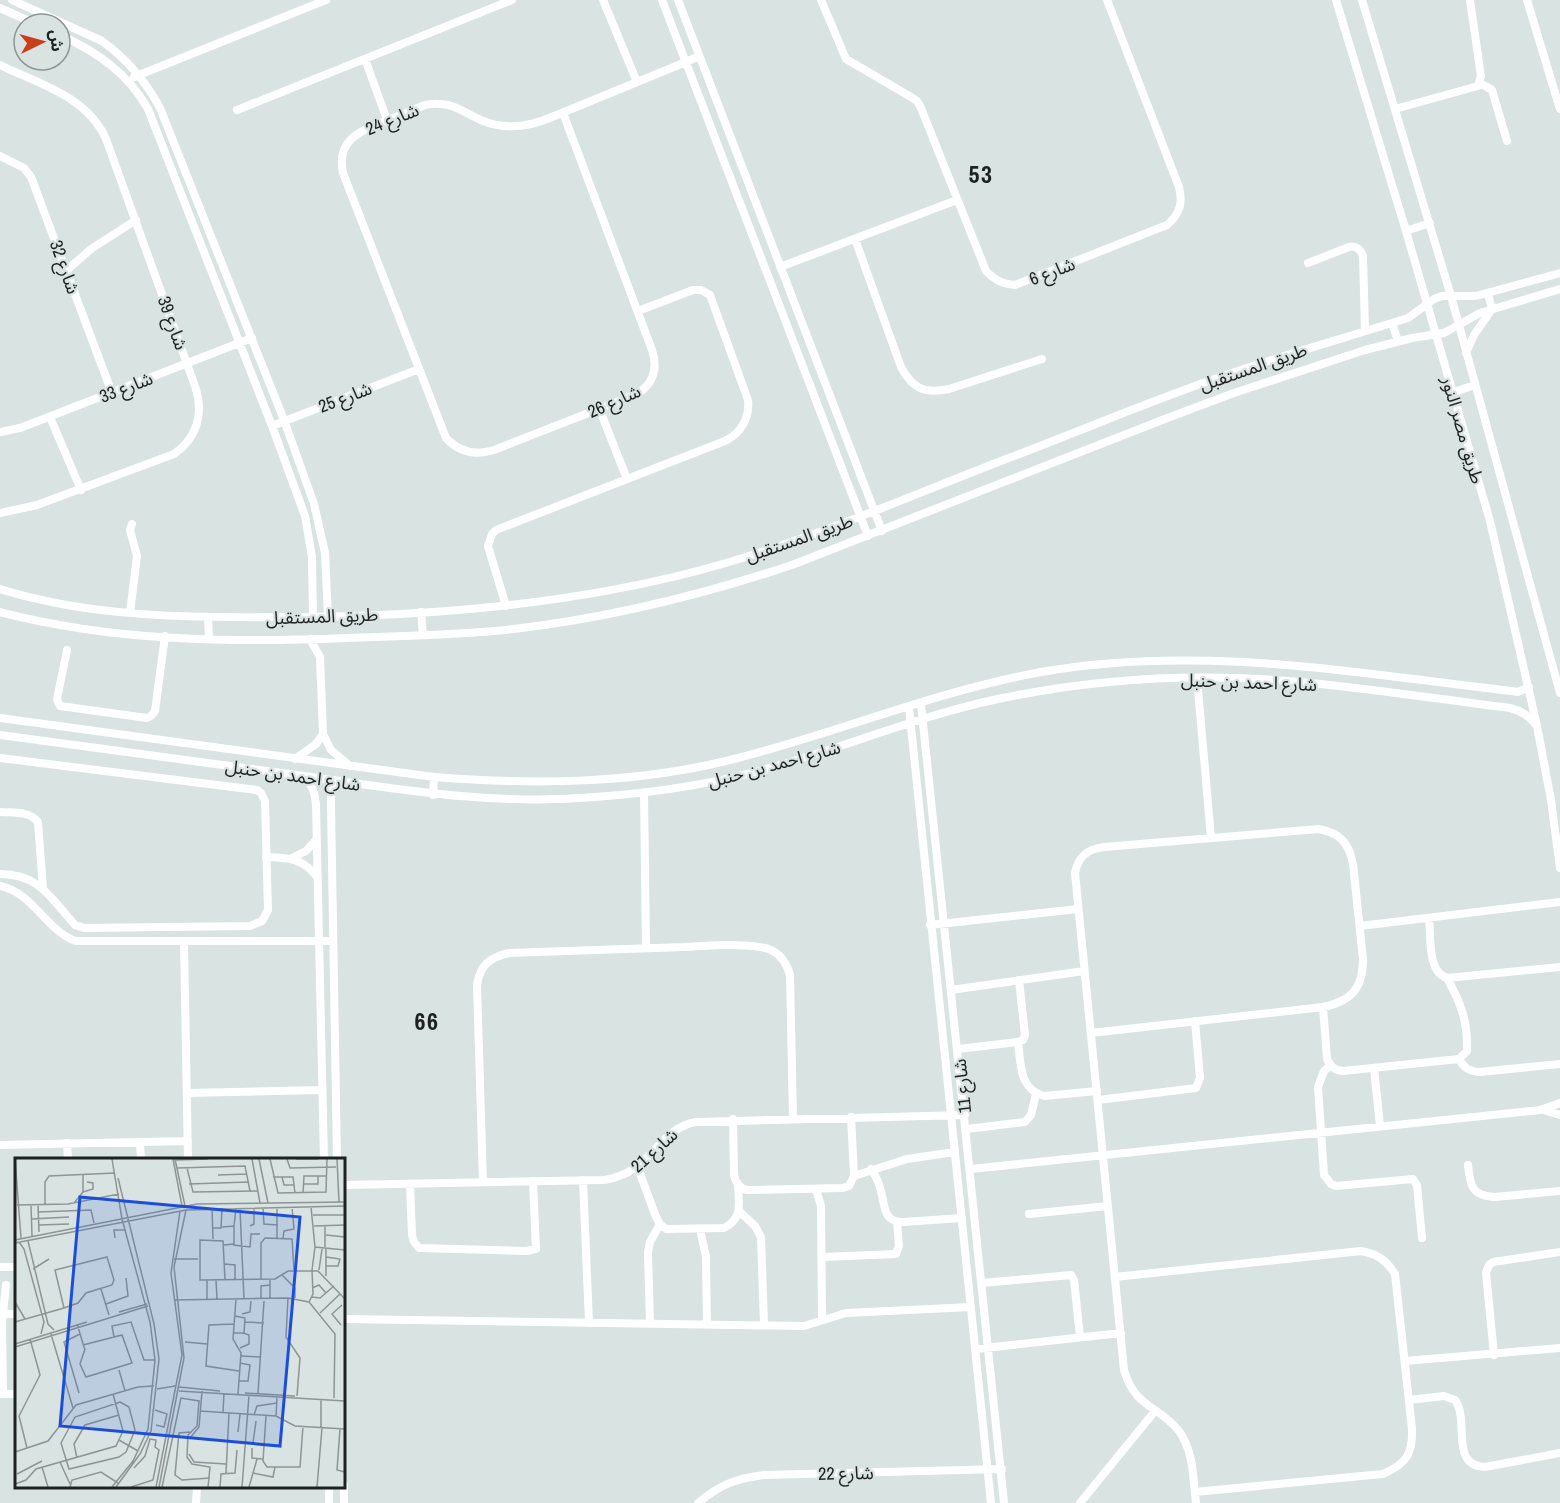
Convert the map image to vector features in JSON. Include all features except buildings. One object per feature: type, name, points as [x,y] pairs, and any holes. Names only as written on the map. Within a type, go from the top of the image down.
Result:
[{"type":"street","points":[[12,0],[102,42],[122,56],[139,74],[154,97],[165,119],[284,420],[319,520],[327,576],[328,616]]},
{"type":"street","points":[[128,81],[139,74],[326,0]]},
{"type":"street","points":[[237,110],[512,0]]},
{"type":"street","points":[[603,0],[637,82]]},
{"type":"street","points":[[662,0],[868,536]]},
{"type":"street","points":[[678,0],[882,531]]},
{"type":"street","name":"شارع 6","points":[[821,0],[846,59],[917,101],[986,271],[994,279],[1004,284],[1015,285],[1167,225],[1175,218],[1180,208],[1182,197],[1179,187],[1107,0]]},
{"type":"street","name":"طريق مصر النور","points":[[1336,0],[1490,521],[1537,726],[1551,800],[1560,868]]},
{"type":"street","name":"طريق مصر النور","points":[[1362,0],[1430,223],[1560,693]]},
{"type":"street","points":[[1470,0],[1480,83]]},
{"type":"street","points":[[1528,0],[1560,109]]},
{"type":"street","points":[[72,41],[100,56],[128,81],[141,96],[148,109],[272,426],[308,531],[312,557],[313,617]]},
{"type":"street","name":"شارع 24","points":[[419,369],[342,168],[344,152],[354,136],[387,120],[436,103],[457,107],[483,121],[511,127],[539,123],[699,56]]},
{"type":"street","points":[[365,59],[387,120]]},
{"type":"street","name":"شارع 39","points":[[0,65],[70,98],[94,117],[106,139],[136,220],[187,363],[200,409],[198,422],[189,441],[168,457],[29,508],[0,513]]},
{"type":"street","points":[[1395,109],[1474,89],[1480,83]]},
{"type":"street","points":[[1480,83],[1492,90],[1507,141]]},
{"type":"street","name":"شارع 26","points":[[419,369],[446,438],[454,446],[469,452],[494,450],[637,394],[653,378],[656,363],[654,355],[562,113]]},
{"type":"street","name":"شارع 32","points":[[0,156],[24,168],[31,177],[112,393]]},
{"type":"street","points":[[780,267],[957,200]]},
{"type":"street","points":[[67,270],[91,249],[136,220]]},
{"type":"street","points":[[1406,231],[1430,223]]},
{"type":"street","points":[[855,239],[901,367],[908,380],[920,388],[934,392],[949,389],[1042,360]]},
{"type":"street","points":[[759,249],[771,243]]},
{"type":"street","points":[[1308,263],[1349,247],[1355,246],[1360,249],[1363,256],[1365,331]]},
{"type":"street","name":"طريق المستقبل","points":[[0,589],[34,598],[130,613],[208,617],[313,617],[421,612],[506,606],[593,593],[689,573],[795,542],[1225,375],[1408,318],[1442,296],[1488,294],[1560,273]]},
{"type":"street","name":"طريق المستقبل","points":[[0,612],[51,624],[102,631],[209,639],[329,639],[512,629],[626,609],[747,580],[882,531],[1170,417],[1365,350],[1398,341],[1444,333],[1469,318],[1492,309],[1560,289]]},
{"type":"street","points":[[506,606],[488,546],[492,534],[504,526],[730,438],[743,425],[749,408],[745,390],[715,308],[707,293],[693,290],[638,311]]},
{"type":"street","points":[[1466,353],[1474,335],[1492,309],[1488,294]]},
{"type":"street","points":[[1392,323],[1398,341]]},
{"type":"street","name":"شارع 33","points":[[0,432],[14,430],[50,417],[252,338]]},
{"type":"street","name":"شارع 25","points":[[272,426],[419,369]]},
{"type":"street","points":[[1452,393],[1474,385]]},
{"type":"street","points":[[599,408],[627,478]]},
{"type":"street","points":[[50,417],[81,490]]},
{"type":"street","points":[[130,613],[137,556],[130,530],[132,524]]},
{"type":"street","points":[[421,612],[423,635]]},
{"type":"street","points":[[208,617],[209,639]]},
{"type":"street","points":[[68,650],[57,699],[60,706],[147,718],[155,711],[165,636]]},
{"type":"street","points":[[310,639],[320,657],[323,734],[331,750],[351,766]]},
{"type":"street","points":[[320,657],[329,639]]},
{"type":"street","name":"شارع احمد بن حنبل","points":[[0,718],[434,777],[553,782],[613,779],[731,760],[980,686],[1041,672],[1102,663],[1164,659],[1226,660],[1518,692],[1529,687]]},
{"type":"street","points":[[1197,678],[1211,838]]},
{"type":"street","name":"شارع احمد بن حنبل","points":[[0,735],[433,795],[538,800],[644,793],[716,781],[762,770],[996,699],[1060,689],[1145,680],[1197,678],[1299,682],[1510,708],[1530,717],[1537,726]]},
{"type":"street","name":"شارع 11","points":[[921,704],[1004,1503]]},
{"type":"street","name":"شارع 11","points":[[909,707],[991,1503]]},
{"type":"street","points":[[295,759],[316,744],[323,734]]},
{"type":"street","points":[[160,756],[162,741]]},
{"type":"street","points":[[914,752],[920,749],[926,751]]},
{"type":"street","points":[[0,758],[257,790],[264,797],[268,909],[262,921],[250,926],[84,928],[75,925],[43,889],[26,877],[16,874],[0,874]]},
{"type":"street","points":[[300,775],[314,790],[316,805],[324,1158]]},
{"type":"street","points":[[433,795],[434,777]]},
{"type":"street","points":[[337,1158],[331,792],[333,787],[341,782]]},
{"type":"street","points":[[644,793],[646,948]]},
{"type":"street","points":[[316,805],[331,805]]},
{"type":"street","points":[[0,812],[32,815],[38,822],[43,889]]},
{"type":"street","points":[[1091,1033],[1323,1007],[1343,1000],[1359,986],[1364,959],[1351,850],[1343,839],[1332,831],[1319,829],[1095,848],[1081,857],[1075,873],[1124,1370],[1134,1393],[1178,1430],[1184,1440],[1192,1464],[1196,1503]]},
{"type":"street","points":[[292,858],[306,851],[316,839]]},
{"type":"street","points":[[266,857],[292,858],[304,863],[317,877]]},
{"type":"street","points":[[0,886],[21,894],[65,936],[76,941],[333,941]]},
{"type":"street","points":[[1360,926],[1560,902]]},
{"type":"street","points":[[930,925],[1078,909]]},
{"type":"street","points":[[1323,1007],[1327,1059],[1330,1066],[1336,1070],[1459,1059],[1467,1051],[1465,1017],[1460,1001],[1447,978],[1436,972],[1433,966],[1429,918]]},
{"type":"street","points":[[184,942],[188,1158]]},
{"type":"street","points":[[483,1182],[477,985],[479,974],[485,963],[496,956],[509,953],[713,946],[762,948],[772,951],[787,965],[790,975],[793,1118]]},
{"type":"street","points":[[1447,978],[1560,967]]},
{"type":"street","points":[[951,990],[1084,971]]},
{"type":"street","points":[[957,1049],[1018,1042],[1025,1038],[1019,980]]},
{"type":"street","points":[[1018,1042],[1024,1083],[1036,1094],[1097,1096],[1192,1090],[1196,1088],[1200,1078],[1195,1021]]},
{"type":"street","points":[[1459,1059],[1463,1067],[1470,1072],[1560,1064]]},
{"type":"street","points":[[1330,1066],[1319,1078],[1318,1087],[1324,1175],[1331,1184],[1336,1186],[1410,1179],[1416,1182],[1422,1238]]},
{"type":"street","points":[[1374,1068],[1380,1126]]},
{"type":"street","points":[[187,1093],[322,1090]]},
{"type":"street","points":[[967,1130],[1024,1122],[1031,1115],[1036,1094]]},
{"type":"street","points":[[1540,1110],[1560,1103]]},
{"type":"street","points":[[971,1169],[1540,1110],[1560,1115]]},
{"type":"street","name":"شارع 21","points":[[345,1185],[616,1178],[638,1168],[677,1128],[696,1122],[733,1119],[965,1115]]},
{"type":"street","points":[[738,1185],[747,1190],[849,1186],[854,1176],[851,1117]]},
{"type":"street","points":[[638,1168],[660,1224],[666,1228],[724,1228],[737,1219],[739,1211],[738,1185],[734,1175],[733,1119]]},
{"type":"street","points":[[0,1145],[188,1141]]},
{"type":"street","points":[[140,1142],[141,1158]]},
{"type":"street","points":[[67,1143],[68,1158]]},
{"type":"street","points":[[854,1176],[908,1159],[955,1152]]},
{"type":"street","points":[[1468,1165],[1470,1183],[1476,1192],[1485,1197],[1560,1191]]},
{"type":"street","points":[[871,1169],[880,1187],[884,1211],[889,1218],[897,1222],[962,1218]]},
{"type":"street","points":[[583,1180],[589,1323]]},
{"type":"street","points":[[410,1184],[412,1234],[419,1248],[526,1251],[536,1249],[533,1181]]},
{"type":"street","points":[[816,1189],[821,1206],[822,1320]]},
{"type":"street","points":[[1029,1214],[1108,1206]]},
{"type":"street","points":[[739,1211],[755,1226],[761,1237],[764,1325]]},
{"type":"street","points":[[822,1257],[896,1254],[899,1246],[897,1222]]},
{"type":"street","points":[[650,1324],[648,1252],[650,1242],[660,1224]]},
{"type":"street","points":[[700,1228],[706,1257],[707,1324]]},
{"type":"street","points":[[1115,1277],[1361,1251],[1375,1254],[1387,1262],[1395,1274],[1412,1444],[1407,1458],[1397,1468],[1383,1474],[1195,1492]]},
{"type":"street","points":[[1494,1354],[1486,1274],[1489,1265],[1493,1262],[1560,1252]]},
{"type":"street","points":[[982,1283],[1071,1275],[1074,1280],[1080,1337]]},
{"type":"street","points":[[1,1394],[2,1322],[6,1285]]},
{"type":"street","points":[[345,1319],[804,1326],[840,1314],[971,1307]]},
{"type":"street","points":[[4,1314],[15,1314]]},
{"type":"street","points":[[976,1349],[1121,1333]]},
{"type":"street","points":[[1405,1362],[1560,1348]]},
{"type":"street","points":[[1409,1400],[1443,1396],[1455,1400],[1460,1411],[1464,1454],[1468,1461],[1476,1467],[1560,1453]]},
{"type":"street","points":[[1080,1503],[1155,1411]]},
{"type":"street","name":"شارع 22","points":[[698,1503],[716,1489],[739,1478],[764,1475],[1002,1469]]},
{"type":"street","points":[[196,1503],[197,1488]]},
{"type":"district","name":"53","points":[[981,174]]},
{"type":"district","name":"66","points":[[427,1021]]}]
